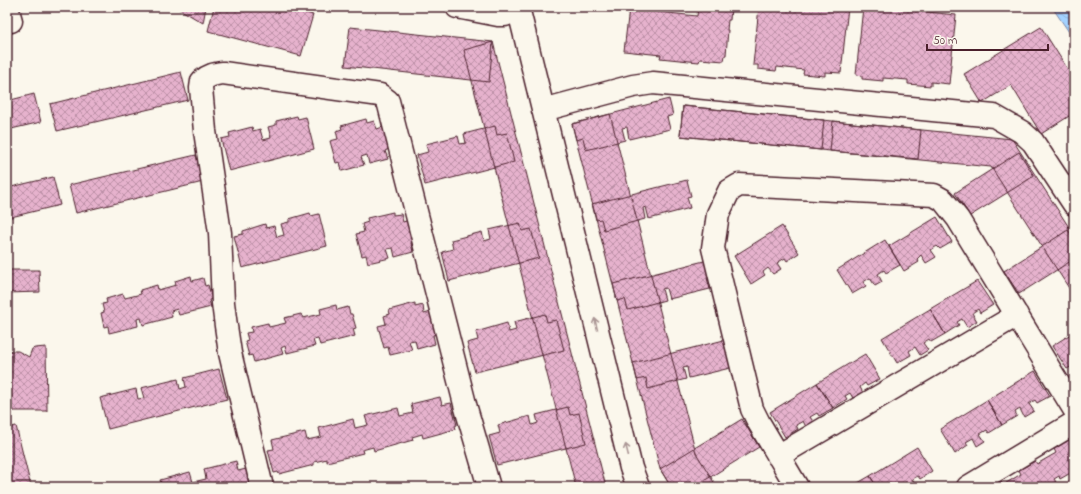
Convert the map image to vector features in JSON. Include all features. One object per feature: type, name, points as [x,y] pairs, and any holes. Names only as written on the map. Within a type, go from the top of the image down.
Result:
[{"type":"street","points":[[457,7],[498,15],[509,10]]},
{"type":"street","points":[[509,10],[543,110],[631,468],[638,487]]},
{"type":"street","points":[[509,10],[618,472],[624,487]]},
{"type":"street","points":[[262,487],[230,353],[223,303],[220,233],[205,131],[201,88],[202,81],[208,76],[222,73],[380,95],[388,101],[466,408],[489,487]]},
{"type":"street","points":[[543,110],[633,86],[653,83],[994,116],[1022,132],[1033,142],[1074,204]]},
{"type":"street","points":[[797,487],[758,423],[752,409],[713,248],[718,214],[729,191],[739,185],[934,195],[943,200],[958,219],[1074,409]]},
{"type":"street","points":[[778,456],[1017,315]]},
{"type":"street","points":[[968,487],[1074,422]]},
{"type":"water","points":[[1052,7],[1074,7],[1073,38]]},
{"type":"building","points":[[176,7],[206,7],[203,23]]},
{"type":"building","points":[[214,7],[284,7],[313,15],[301,56],[208,31]]},
{"type":"building","points":[[698,7],[731,7],[730,20],[728,20],[726,55],[724,61],[700,59],[699,62],[660,58],[661,55],[624,51],[629,9],[697,16]]},
{"type":"building","points":[[759,7],[848,7],[841,73],[825,72],[825,76],[803,74],[804,70],[777,67],[776,71],[758,69],[758,65],[753,65]]},
{"type":"building","points":[[863,7],[880,7],[956,15],[949,84],[931,82],[931,86],[908,84],[908,80],[883,78],[883,81],[862,79],[862,76],[856,75]]},
{"type":"building","points":[[350,27],[493,42],[489,82],[345,66]]},
{"type":"building","points":[[1041,27],[1074,79],[1074,113],[1041,134],[1011,85],[982,103],[964,74]]},
{"type":"building","points":[[493,42],[606,487],[576,487],[464,50]]},
{"type":"building","points":[[181,72],[188,100],[57,131],[50,104]]},
{"type":"building","points":[[34,94],[41,122],[7,130],[7,101]]},
{"type":"building","points":[[669,99],[673,115],[667,117],[670,129],[629,139],[627,127],[622,128],[625,140],[586,150],[583,138],[576,140],[572,124]]},
{"type":"building","points":[[683,106],[824,120],[821,150],[680,136]]},
{"type":"building","points":[[683,106],[1012,139],[1074,235],[1074,296],[991,167],[680,136]]},
{"type":"building","points":[[610,114],[696,453],[717,487],[671,487],[660,469],[572,124]]},
{"type":"building","points":[[297,116],[298,119],[306,117],[314,149],[229,171],[221,139],[230,137],[229,133],[252,127],[253,131],[260,129],[263,140],[271,138],[268,127],[276,125],[276,121]]},
{"type":"building","points":[[366,119],[367,123],[374,121],[377,129],[383,127],[389,149],[385,151],[388,159],[369,164],[367,155],[361,157],[364,165],[342,171],[340,162],[336,163],[330,141],[338,139],[336,131],[342,129],[341,126]]},
{"type":"building","points":[[833,121],[921,130],[918,159],[830,151]]},
{"type":"building","points":[[495,126],[497,135],[507,133],[514,162],[425,185],[417,155],[428,152],[426,144],[458,136],[460,144],[466,143],[464,134]]},
{"type":"building","points":[[1019,152],[1034,176],[970,216],[955,193]]},
{"type":"building","points":[[196,155],[203,182],[76,213],[69,185]]},
{"type":"building","points":[[53,177],[60,205],[7,218],[7,188]]},
{"type":"building","points":[[687,180],[691,196],[687,197],[690,208],[649,219],[646,207],[643,208],[645,219],[604,230],[601,219],[596,220],[592,204]]},
{"type":"building","points":[[393,212],[393,215],[401,214],[403,222],[409,220],[415,242],[411,243],[413,252],[395,257],[393,248],[387,249],[390,258],[368,263],[366,255],[362,256],[356,234],[364,232],[362,224],[368,222],[367,218]]},
{"type":"building","points":[[310,213],[311,216],[319,214],[327,246],[242,268],[234,236],[243,234],[243,231],[265,224],[266,228],[274,226],[277,237],[284,235],[281,224],[289,222],[289,219]]},
{"type":"building","points":[[937,217],[952,242],[940,249],[937,246],[931,250],[936,257],[926,263],[921,255],[917,259],[919,262],[904,271],[889,246]]},
{"type":"building","points":[[520,223],[522,231],[531,229],[539,258],[449,281],[442,252],[453,249],[451,240],[482,232],[484,241],[491,239],[489,230]]},
{"type":"building","points":[[782,226],[799,253],[787,261],[785,258],[777,263],[781,269],[773,274],[768,268],[763,272],[765,275],[751,284],[734,256]]},
{"type":"building","points":[[1068,230],[1074,239],[1074,259],[1019,294],[1004,271]]},
{"type":"building","points":[[885,240],[900,265],[886,273],[884,270],[878,274],[882,282],[875,286],[870,278],[863,282],[866,286],[852,294],[837,270]]},
{"type":"building","points":[[708,260],[712,277],[707,278],[710,289],[669,299],[666,288],[662,289],[665,300],[628,310],[625,299],[617,301],[613,284]]},
{"type":"building","points":[[7,270],[39,270],[40,292],[7,293]]},
{"type":"building","points":[[191,276],[192,281],[203,278],[205,286],[208,285],[212,299],[209,300],[211,307],[179,315],[177,309],[171,311],[172,317],[143,325],[141,318],[137,319],[138,326],[109,333],[108,326],[104,327],[101,313],[104,312],[102,304],[107,303],[106,299],[123,294],[125,298],[141,294],[140,290],[157,285],[158,290],[176,285],[175,281]]},
{"type":"building","points":[[977,281],[993,305],[980,313],[978,309],[972,313],[977,321],[967,327],[962,319],[957,322],[959,325],[945,334],[930,309]]},
{"type":"building","points":[[415,303],[415,307],[423,305],[424,314],[431,312],[437,334],[433,335],[435,344],[417,349],[415,340],[409,341],[412,350],[390,355],[388,347],[384,348],[378,326],[386,324],[384,316],[390,314],[389,310]]},
{"type":"building","points":[[336,305],[337,310],[348,307],[350,314],[352,314],[356,328],[353,329],[355,336],[320,345],[318,339],[313,340],[315,346],[287,353],[285,346],[281,348],[283,354],[254,362],[252,355],[249,356],[245,341],[248,340],[246,333],[252,332],[251,327],[268,323],[269,327],[286,323],[284,318],[301,314],[303,318],[321,314],[320,309]]},
{"type":"building","points":[[930,309],[945,334],[931,342],[929,339],[923,343],[928,350],[920,355],[915,347],[909,351],[911,355],[897,363],[882,338]]},
{"type":"building","points":[[545,314],[547,322],[556,320],[564,350],[475,372],[467,343],[478,340],[476,332],[507,323],[509,332],[516,330],[514,322]]},
{"type":"building","points":[[1074,332],[1074,365],[1067,369],[1052,346]]},
{"type":"building","points":[[728,339],[733,356],[728,357],[730,368],[689,378],[687,367],[683,368],[686,379],[648,389],[646,378],[637,380],[633,363]]},
{"type":"building","points":[[46,347],[47,411],[7,411],[7,351],[18,351],[29,357],[32,349]]},
{"type":"building","points":[[865,354],[880,379],[867,386],[865,383],[860,387],[864,395],[854,400],[850,393],[845,396],[847,399],[833,408],[817,383]]},
{"type":"building","points":[[219,369],[227,399],[108,429],[100,398],[136,389],[138,399],[144,398],[141,388],[178,379],[180,389],[186,387],[184,378]]},
{"type":"building","points":[[1035,371],[1050,396],[1037,403],[1035,400],[1029,404],[1034,411],[1024,417],[1020,409],[1015,412],[1017,416],[1002,425],[987,400]]},
{"type":"building","points":[[817,383],[833,408],[819,416],[817,413],[810,417],[815,424],[807,429],[803,421],[796,425],[798,429],[785,437],[770,412]]},
{"type":"building","points":[[440,397],[442,405],[451,403],[457,425],[455,426],[456,429],[423,438],[422,434],[412,437],[413,440],[374,451],[373,447],[362,450],[363,453],[327,462],[327,459],[314,462],[314,465],[279,474],[278,472],[274,473],[268,450],[274,449],[272,440],[305,432],[307,440],[321,437],[319,428],[353,419],[355,428],[368,425],[365,416],[398,408],[400,416],[413,413],[411,404]]},
{"type":"building","points":[[987,400],[1002,425],[989,433],[987,430],[980,434],[985,441],[977,446],[973,438],[966,442],[968,445],[955,454],[940,429]]},
{"type":"building","points":[[568,407],[570,415],[579,413],[586,443],[497,465],[489,436],[500,433],[498,425],[530,416],[532,425],[538,423],[536,415]]},
{"type":"building","points":[[742,419],[759,447],[694,487],[671,487],[660,469]]},
{"type":"building","points":[[16,426],[31,487],[7,487],[7,428]]},
{"type":"building","points":[[1069,440],[1071,444],[1074,442],[1074,471],[1060,479],[1059,476],[1054,479],[1056,482],[1048,487],[992,487],[1001,481],[1003,485],[1021,474],[1019,470],[1035,461],[1037,464],[1056,453],[1054,449]]},
{"type":"building","points":[[917,447],[932,471],[920,479],[918,476],[912,479],[916,487],[903,487],[902,485],[899,487],[877,487],[870,476]]},
{"type":"building","points":[[236,461],[238,471],[246,469],[250,487],[162,487],[160,480],[190,472],[193,482],[206,479],[204,469]]},
{"type":"building","points":[[870,476],[877,487],[851,487]]}]
